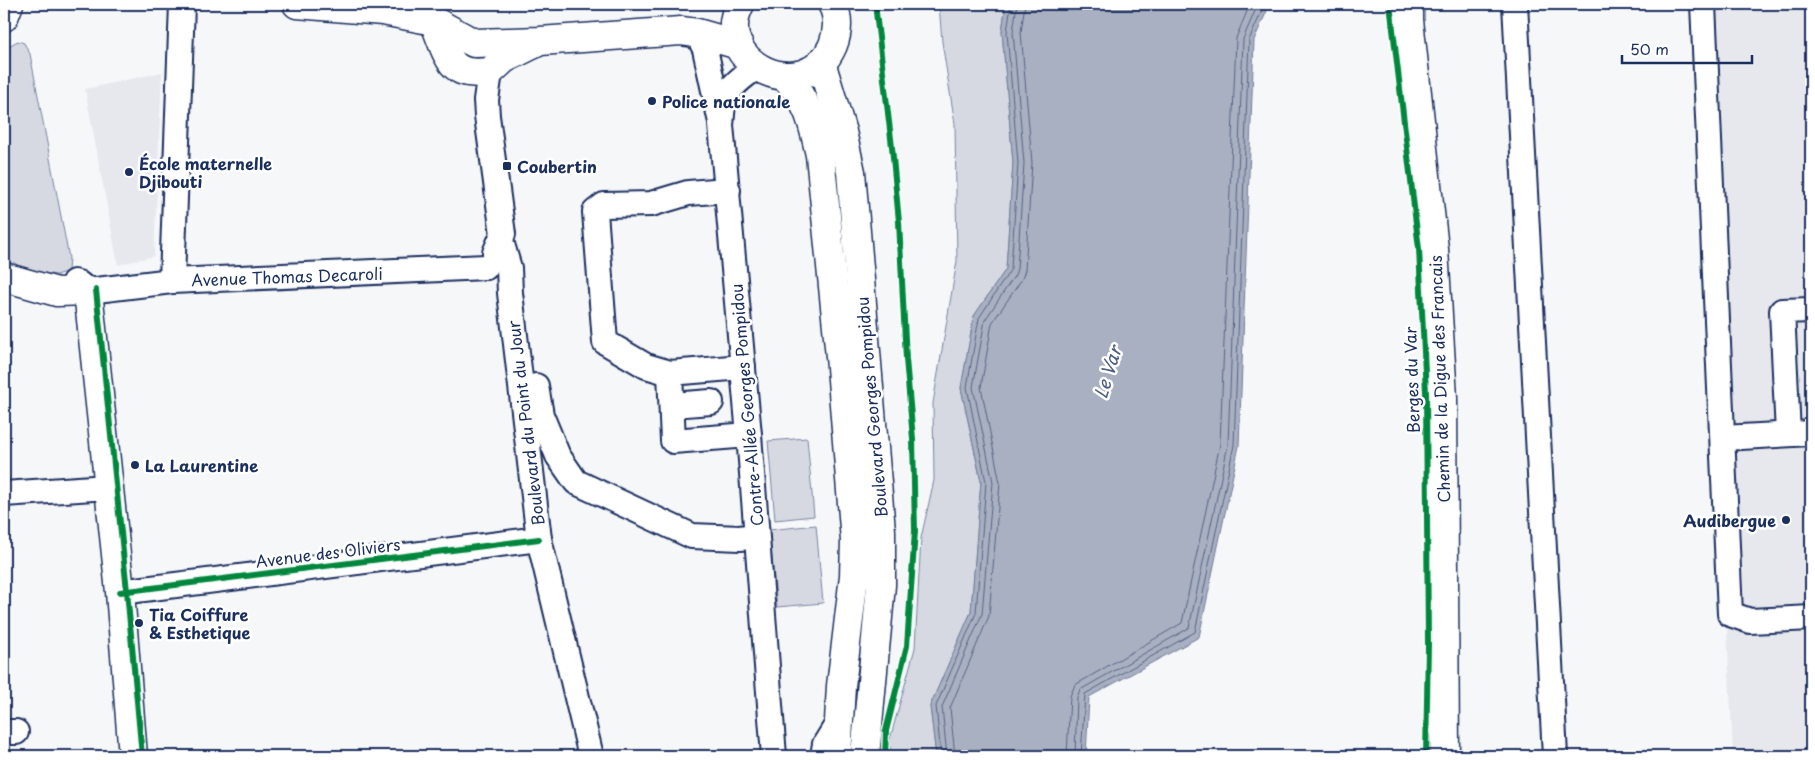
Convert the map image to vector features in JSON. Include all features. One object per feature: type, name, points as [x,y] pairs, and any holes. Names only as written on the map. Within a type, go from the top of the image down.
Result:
[{"type":"main road","points":[[4,17],[9,4]]},
{"type":"main road","points":[[297,4],[390,7],[430,13],[474,43],[490,72]]},
{"type":"main road","points":[[739,5],[735,20],[735,32],[746,58],[766,72],[785,76],[798,75],[810,70],[821,62],[830,51],[836,37],[837,22],[832,4]]},
{"type":"main road","name":"Chemin de la Digue des Francais","points":[[1409,4],[1409,20],[1434,249],[1443,398],[1445,756]]},
{"type":"main road","points":[[689,32],[739,5]]},
{"type":"main road","points":[[430,13],[451,62],[458,69],[469,72],[490,72],[504,59],[540,41]]},
{"type":"main road","points":[[454,65],[474,43],[689,32],[739,45]]},
{"type":"main road","name":"Boulevard Georges Pompidou","points":[[821,62],[842,132],[851,172],[881,531],[880,585],[866,756]]},
{"type":"main road","name":"Boulevard Georges Pompidou","points":[[785,76],[797,89],[806,106],[813,124],[820,155],[855,541],[854,576],[840,686],[837,756]]},
{"type":"main road","points":[[4,277],[57,292],[88,291],[120,592],[133,756]]},
{"type":"street","points":[[172,281],[182,4]]},
{"type":"street","points":[[1515,4],[1555,756]]},
{"type":"street","points":[[1702,4],[1730,614],[1750,621],[1811,618]]},
{"type":"street","points":[[689,32],[705,49],[722,125]]},
{"type":"street","name":"Contre-Allée Georges Pompidou","points":[[757,67],[746,74],[732,88],[724,101],[722,125],[744,367],[774,756]]},
{"type":"street","name":"Boulevard du Point du Jour","points":[[486,267],[503,234],[487,116],[486,100],[490,72]]},
{"type":"street","points":[[728,190],[688,193],[651,204],[604,205],[595,212],[605,342],[646,366],[670,373],[744,367]]},
{"type":"street","name":"Boulevard du Point du Jour","points":[[501,240],[509,268],[518,366],[539,539],[591,756]]},
{"type":"street","points":[[4,267],[13,272],[49,280],[78,283],[88,291]]},
{"type":"street","points":[[486,267],[510,293]]},
{"type":"street","name":"Avenue Thomas Decaroli","points":[[88,291],[172,281],[486,267]]},
{"type":"street","points":[[1723,438],[1800,434],[1782,311],[1811,310]]},
{"type":"street","points":[[518,366],[534,375],[541,415],[558,456],[576,482],[692,536],[740,538],[756,536]]},
{"type":"street","points":[[670,373],[674,441],[749,435]]},
{"type":"street","points":[[672,405],[711,402]]},
{"type":"street","points":[[4,494],[108,486]]},
{"type":"street","name":"Avenue des Oliviers","points":[[120,592],[539,539]]},
{"type":"street","points":[[823,756],[824,744],[839,722]]},
{"type":"shaded area","points":[[939,4],[1006,4],[1002,31],[1013,163],[1006,269],[974,316],[961,388],[981,481],[971,612],[930,706],[936,756],[892,756],[889,743],[915,648],[921,538],[934,480],[933,403],[957,261],[955,124],[942,42]]},
{"type":"shaded area","points":[[1697,4],[1811,4],[1811,756],[1733,756]]},
{"type":"shaded area","points":[[18,41],[24,43],[30,54],[69,258],[68,271],[56,275],[25,270],[4,256],[4,53],[12,44]]},
{"type":"shaded area","name":"École maternelle Djibouti","points":[[162,72],[154,256],[118,265],[85,89]]},
{"type":"shaded area","points":[[807,438],[814,516],[775,520],[768,441]]},
{"type":"shaded area","points":[[816,525],[823,603],[777,607],[769,530]]},
{"type":"water","name":"Le Var","points":[[1006,4],[1270,4],[1254,40],[1239,446],[1199,637],[1089,697],[1086,756],[936,756],[930,706],[971,612],[981,481],[961,388],[974,316],[1006,269],[1013,163],[1002,31]]},
{"type":"cycle path","points":[[875,4],[899,222],[906,359],[913,439],[915,531],[907,646],[886,731],[885,756]]},
{"type":"cycle path","name":"Berges du Var","points":[[1390,4],[1419,249],[1426,393],[1428,644],[1426,756]]},
{"type":"cycle path","points":[[96,290],[142,756]]},
{"type":"cycle path","points":[[120,592],[539,539]]},
{"type":"place","name":"Police nationale","points":[[652,101]]},
{"type":"place","name":"Coubertin","points":[[507,166]]},
{"type":"place","name":"École maternelle Djibouti","points":[[129,172]]},
{"type":"place","name":"La Laurentine","points":[[135,465]]},
{"type":"place","name":"Audibergue","points":[[1786,520]]},
{"type":"place","name":"Tia Coiffure & Esthetique","points":[[139,623]]}]
